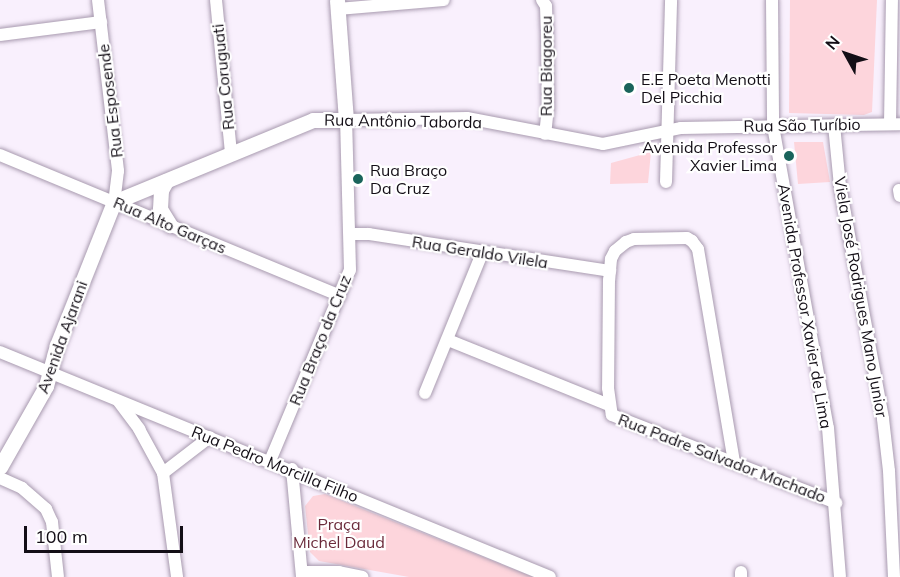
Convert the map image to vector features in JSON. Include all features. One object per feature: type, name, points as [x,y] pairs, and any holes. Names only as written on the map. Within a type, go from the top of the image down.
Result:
[{"type":"street","name":"Rua Esposende","points":[[98,0],[118,171],[114,202]]},
{"type":"street","name":"Rua Coruguati","points":[[216,0],[231,154]]},
{"type":"street","points":[[337,4],[444,0]]},
{"type":"street","name":"Rua Biagoreu","points":[[542,0],[546,6],[547,40],[548,107],[545,134]]},
{"type":"street","points":[[666,182],[671,0]]},
{"type":"street","name":"Avenida Professor Xavier de Lima","points":[[772,0],[773,126],[819,370],[836,503],[840,577]]},
{"type":"street","points":[[892,0],[895,124]]},
{"type":"street","name":"Rua Braço da Cruz","points":[[270,461],[350,270],[346,120],[337,4]]},
{"type":"street","points":[[0,35],[100,22]]},
{"type":"street","name":"Rua Antônio Taborda","points":[[114,202],[313,120],[467,118],[603,144],[668,130]]},
{"type":"street","name":"Rua São Turíbio","points":[[668,130],[895,124]]},
{"type":"street","name":"Viela José Rodrigues Mano Junior","points":[[834,125],[840,186],[883,419],[889,471],[894,577]]},
{"type":"street","name":"Rua Alto Garças","points":[[0,155],[340,296]]},
{"type":"street","points":[[166,181],[159,199],[164,218],[170,225]]},
{"type":"street","points":[[899,190],[900,195]]},
{"type":"street","name":"Avenida Ajarani","points":[[0,467],[37,404],[51,373],[57,345],[114,202]]},
{"type":"street","name":"Rua Geraldo Vilela","points":[[350,234],[369,234],[610,271]]},
{"type":"street","points":[[609,409],[610,271],[615,251],[634,239],[687,238],[698,249],[734,462]]},
{"type":"street","points":[[425,393],[482,253]]},
{"type":"street","name":"Rua Padre Salvador Machado","points":[[448,340],[609,409],[616,417],[836,503]]},
{"type":"street","name":"Rua Pedro Morcilla Filho","points":[[0,352],[550,577]]},
{"type":"street","points":[[119,402],[139,429],[162,473],[177,577]]},
{"type":"street","points":[[162,473],[210,437]]},
{"type":"street","points":[[292,470],[302,575],[339,573],[362,577]]},
{"type":"street","points":[[0,478],[22,488],[46,509],[53,529],[58,577]]},
{"type":"green space","points":[[790,0],[877,0],[872,112],[864,115],[789,113]]},
{"type":"green space","points":[[794,142],[823,142],[830,182],[798,184]]},
{"type":"green space","points":[[651,152],[648,183],[610,184],[611,163]]},
{"type":"green space","name":"Praça Michel Daud","points":[[325,494],[533,577],[409,577],[319,561],[310,552],[305,506],[313,496]]},
{"type":"place","name":"E.E Poeta Menotti Del Picchia","points":[[629,88]]},
{"type":"place","name":"Avenida Professor Xavier Lima","points":[[789,156]]},
{"type":"place","name":"Rua Braço Da Cruz","points":[[358,179]]}]
